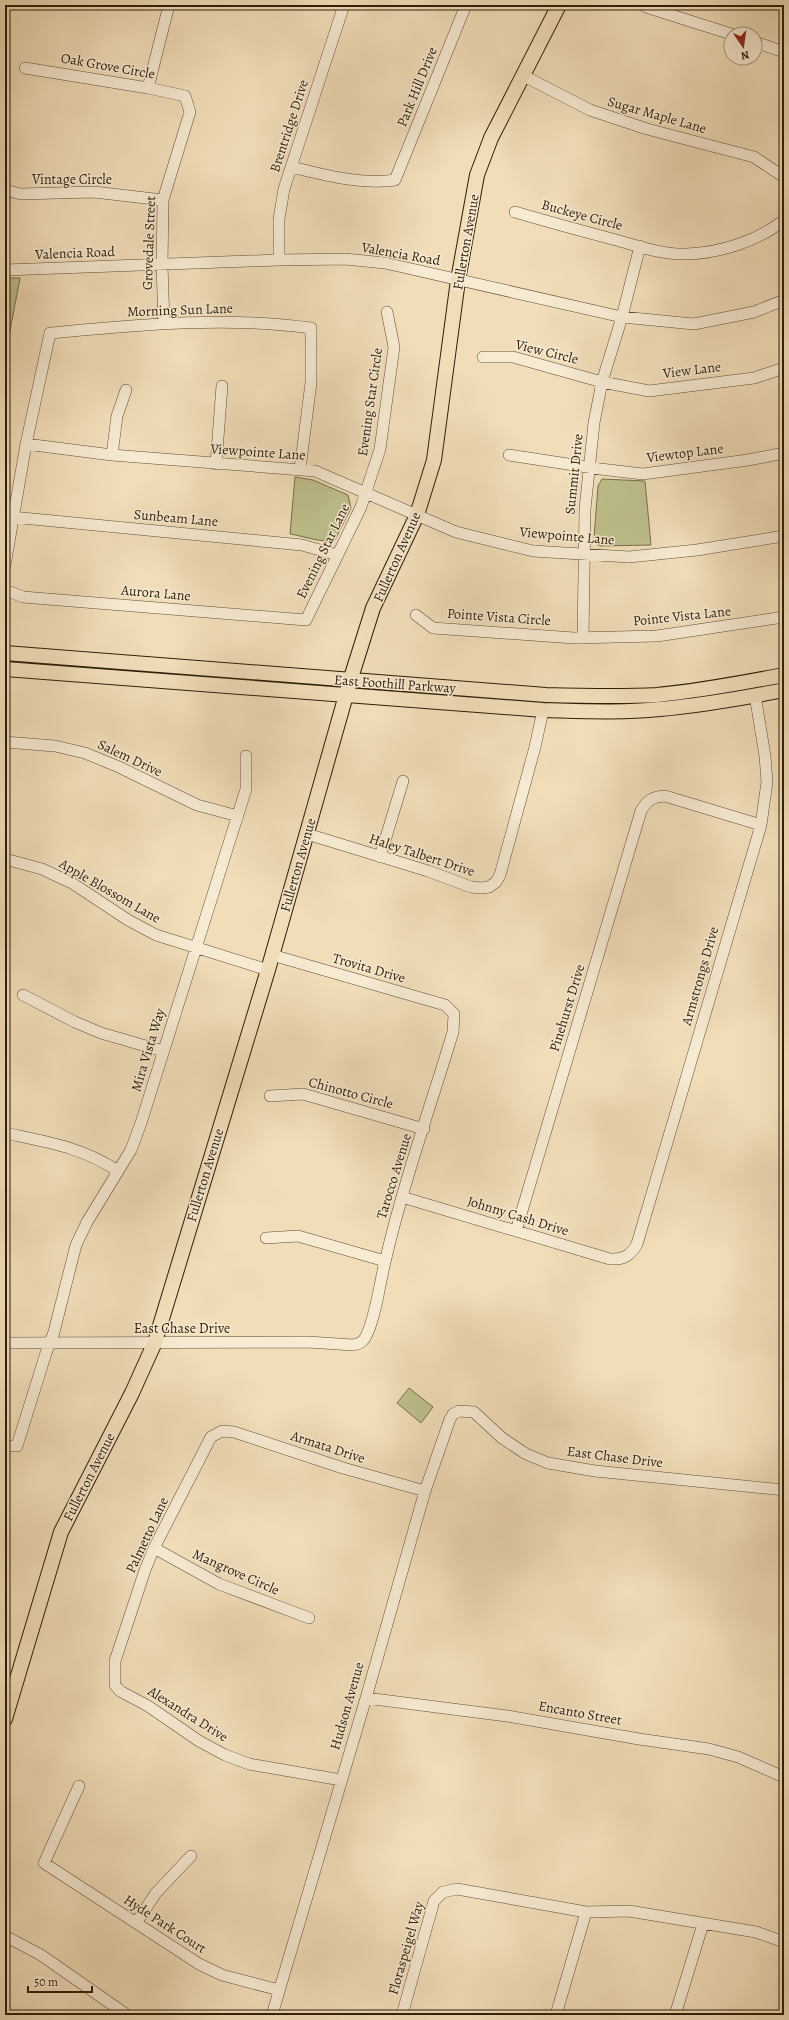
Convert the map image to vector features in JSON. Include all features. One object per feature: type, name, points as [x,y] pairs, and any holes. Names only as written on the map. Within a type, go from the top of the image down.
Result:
[{"type":"main road","name":"Fullerton Avenue","points":[[5,1719],[61,1532],[132,1393],[155,1342],[268,970],[350,681],[373,608],[416,516],[434,460],[458,280],[477,175],[491,138],[559,5]]},
{"type":"main road","name":"East Foothill Parkway","points":[[5,654],[546,696],[611,697],[703,689],[784,675]]},
{"type":"main road","name":"East Foothill Parkway","points":[[5,669],[543,710],[612,712],[659,710],[784,690]]},
{"type":"street","points":[[148,88],[169,5]]},
{"type":"street","name":"Brentridge Drive","points":[[279,260],[279,219],[284,189],[344,5]]},
{"type":"street","name":"Park Hill Drive","points":[[292,167],[326,176],[384,182],[395,180],[466,5]]},
{"type":"street","points":[[647,6],[723,31]]},
{"type":"street","points":[[763,45],[784,52]]},
{"type":"street","name":"Oak Grove Circle","points":[[25,68],[148,88],[185,96]]},
{"type":"street","name":"Sugar Maple Lane","points":[[524,76],[590,110],[647,129],[754,157],[784,177]]},
{"type":"street","name":"Grovedale Street","points":[[164,323],[162,265],[163,200],[190,112],[185,96]]},
{"type":"street","name":"Vintage Circle","points":[[5,190],[21,194],[94,192],[163,200]]},
{"type":"street","name":"Buckeye Circle","points":[[516,212],[664,252],[687,254],[730,247],[771,231],[784,220]]},
{"type":"street","name":"Summit Drive","points":[[583,638],[583,554],[589,467],[594,423],[602,382],[622,317],[640,246]]},
{"type":"street","name":"Valencia Road","points":[[5,270],[345,259],[385,263],[622,317],[694,324],[754,312],[784,300]]},
{"type":"street","name":"Evening Star Circle","points":[[366,495],[380,449],[394,347],[387,312]]},
{"type":"street","name":"Morning Sun Lane","points":[[26,444],[50,333],[164,323],[272,323],[311,328],[311,383],[300,469]]},
{"type":"street","name":"View Circle","points":[[484,357],[513,357],[602,382]]},
{"type":"street","name":"View Lane","points":[[602,382],[649,391],[754,378],[784,368]]},
{"type":"street","points":[[216,464],[222,386]]},
{"type":"street","points":[[112,455],[117,416],[126,390]]},
{"type":"street","points":[[5,564],[12,517],[26,444]]},
{"type":"street","name":"Viewpointe Lane","points":[[26,444],[112,455],[315,471],[366,495],[456,532],[533,551],[629,557],[698,550],[784,536]]},
{"type":"street","name":"Viewtop Lane","points":[[509,455],[643,474],[748,460],[784,453]]},
{"type":"street","name":"Evening Star Lane","points":[[306,620],[366,495]]},
{"type":"street","name":"Sunbeam Lane","points":[[12,517],[302,545],[337,555]]},
{"type":"street","name":"Aurora Lane","points":[[5,590],[23,597],[306,620]]},
{"type":"street","name":"Pointe Vista Circle","points":[[416,615],[433,628],[583,638]]},
{"type":"street","name":"Pointe Vista Lane","points":[[583,638],[657,636],[784,617]]},
{"type":"street","name":"Armstrongs Drive","points":[[626,1257],[632,1252],[637,1244],[761,824],[767,782],[765,756],[755,695]]},
{"type":"street","name":"Haley Talbert Drive","points":[[307,834],[428,871],[476,888],[489,886],[496,882],[500,875],[535,748],[543,710]]},
{"type":"street","name":"Salem Drive","points":[[5,742],[55,746],[85,753],[119,767],[197,805],[238,816]]},
{"type":"street","name":"Mira Vista Way","points":[[5,1446],[17,1446],[54,1332],[76,1245],[87,1222],[131,1150],[246,789],[246,756]]},
{"type":"street","points":[[380,857],[403,781]]},
{"type":"street","name":"Pinehurst Drive","points":[[516,1231],[641,812],[646,803],[653,797],[665,796],[761,824]]},
{"type":"street","name":"Apple Blossom Lane","points":[[5,859],[42,869],[72,883],[128,920],[156,935],[268,970]]},
{"type":"street","name":"Trovita Drive","points":[[272,955],[445,1005],[454,1014]]},
{"type":"street","points":[[23,995],[75,1022],[101,1033],[163,1052]]},
{"type":"street","name":"Tarocco Avenue","points":[[359,1344],[365,1339],[377,1299],[385,1261],[402,1197],[453,1032],[454,1014]]},
{"type":"street","name":"Chinotto Circle","points":[[270,1096],[303,1094],[424,1129]]},
{"type":"street","points":[[5,1133],[64,1146],[98,1158],[118,1171]]},
{"type":"street","name":"Johnny Cash Drive","points":[[402,1197],[610,1258],[626,1257]]},
{"type":"street","points":[[266,1238],[298,1236],[385,1261]]},
{"type":"street","name":"East Chase Drive","points":[[5,1343],[49,1344],[155,1342],[359,1344]]},
{"type":"street","name":"East Chase Drive","points":[[459,1411],[474,1412],[502,1438],[526,1454],[548,1463],[595,1471],[784,1490]]},
{"type":"street","name":"Hudson Avenue","points":[[272,2015],[366,1698],[424,1491],[450,1419],[453,1414],[459,1411]]},
{"type":"street","name":"Armata Drive","points":[[222,1431],[234,1432],[343,1468],[424,1491]]},
{"type":"street","name":"Palmetto Lane","points":[[115,1685],[115,1661],[154,1548],[211,1437],[222,1431]]},
{"type":"street","name":"Mangrove Circle","points":[[154,1548],[219,1584],[309,1618]]},
{"type":"street","name":"Alexandra Drive","points":[[115,1685],[120,1691],[148,1706],[198,1741],[225,1755],[249,1764],[341,1780]]},
{"type":"street","name":"Encanto Street","points":[[366,1698],[507,1716],[639,1739],[709,1749],[738,1758],[784,1777]]},
{"type":"street","name":"Hyde Park Court","points":[[79,1786],[44,1862],[199,1964],[222,1975],[279,1990]]},
{"type":"street","points":[[136,1923],[156,1892],[191,1856]]},
{"type":"street","name":"Floraspeigel Way","points":[[402,2015],[434,1901],[442,1892],[457,1889],[586,1912]]},
{"type":"street","points":[[556,2015],[586,1912],[629,1911],[756,1932],[784,1942]]},
{"type":"street","points":[[676,2015],[703,1924]]},
{"type":"street","points":[[5,1936],[41,1955],[127,2015]]},
{"type":"green space","points":[[5,278],[20,278],[5,357]]},
{"type":"green space","points":[[295,477],[313,480],[348,495],[351,508],[335,540],[326,541],[290,534]]},
{"type":"green space","points":[[602,479],[645,481],[651,545],[600,546],[596,543],[594,538],[598,486]]},
{"type":"green space","points":[[409,1388],[433,1407],[421,1423],[397,1403]]}]
